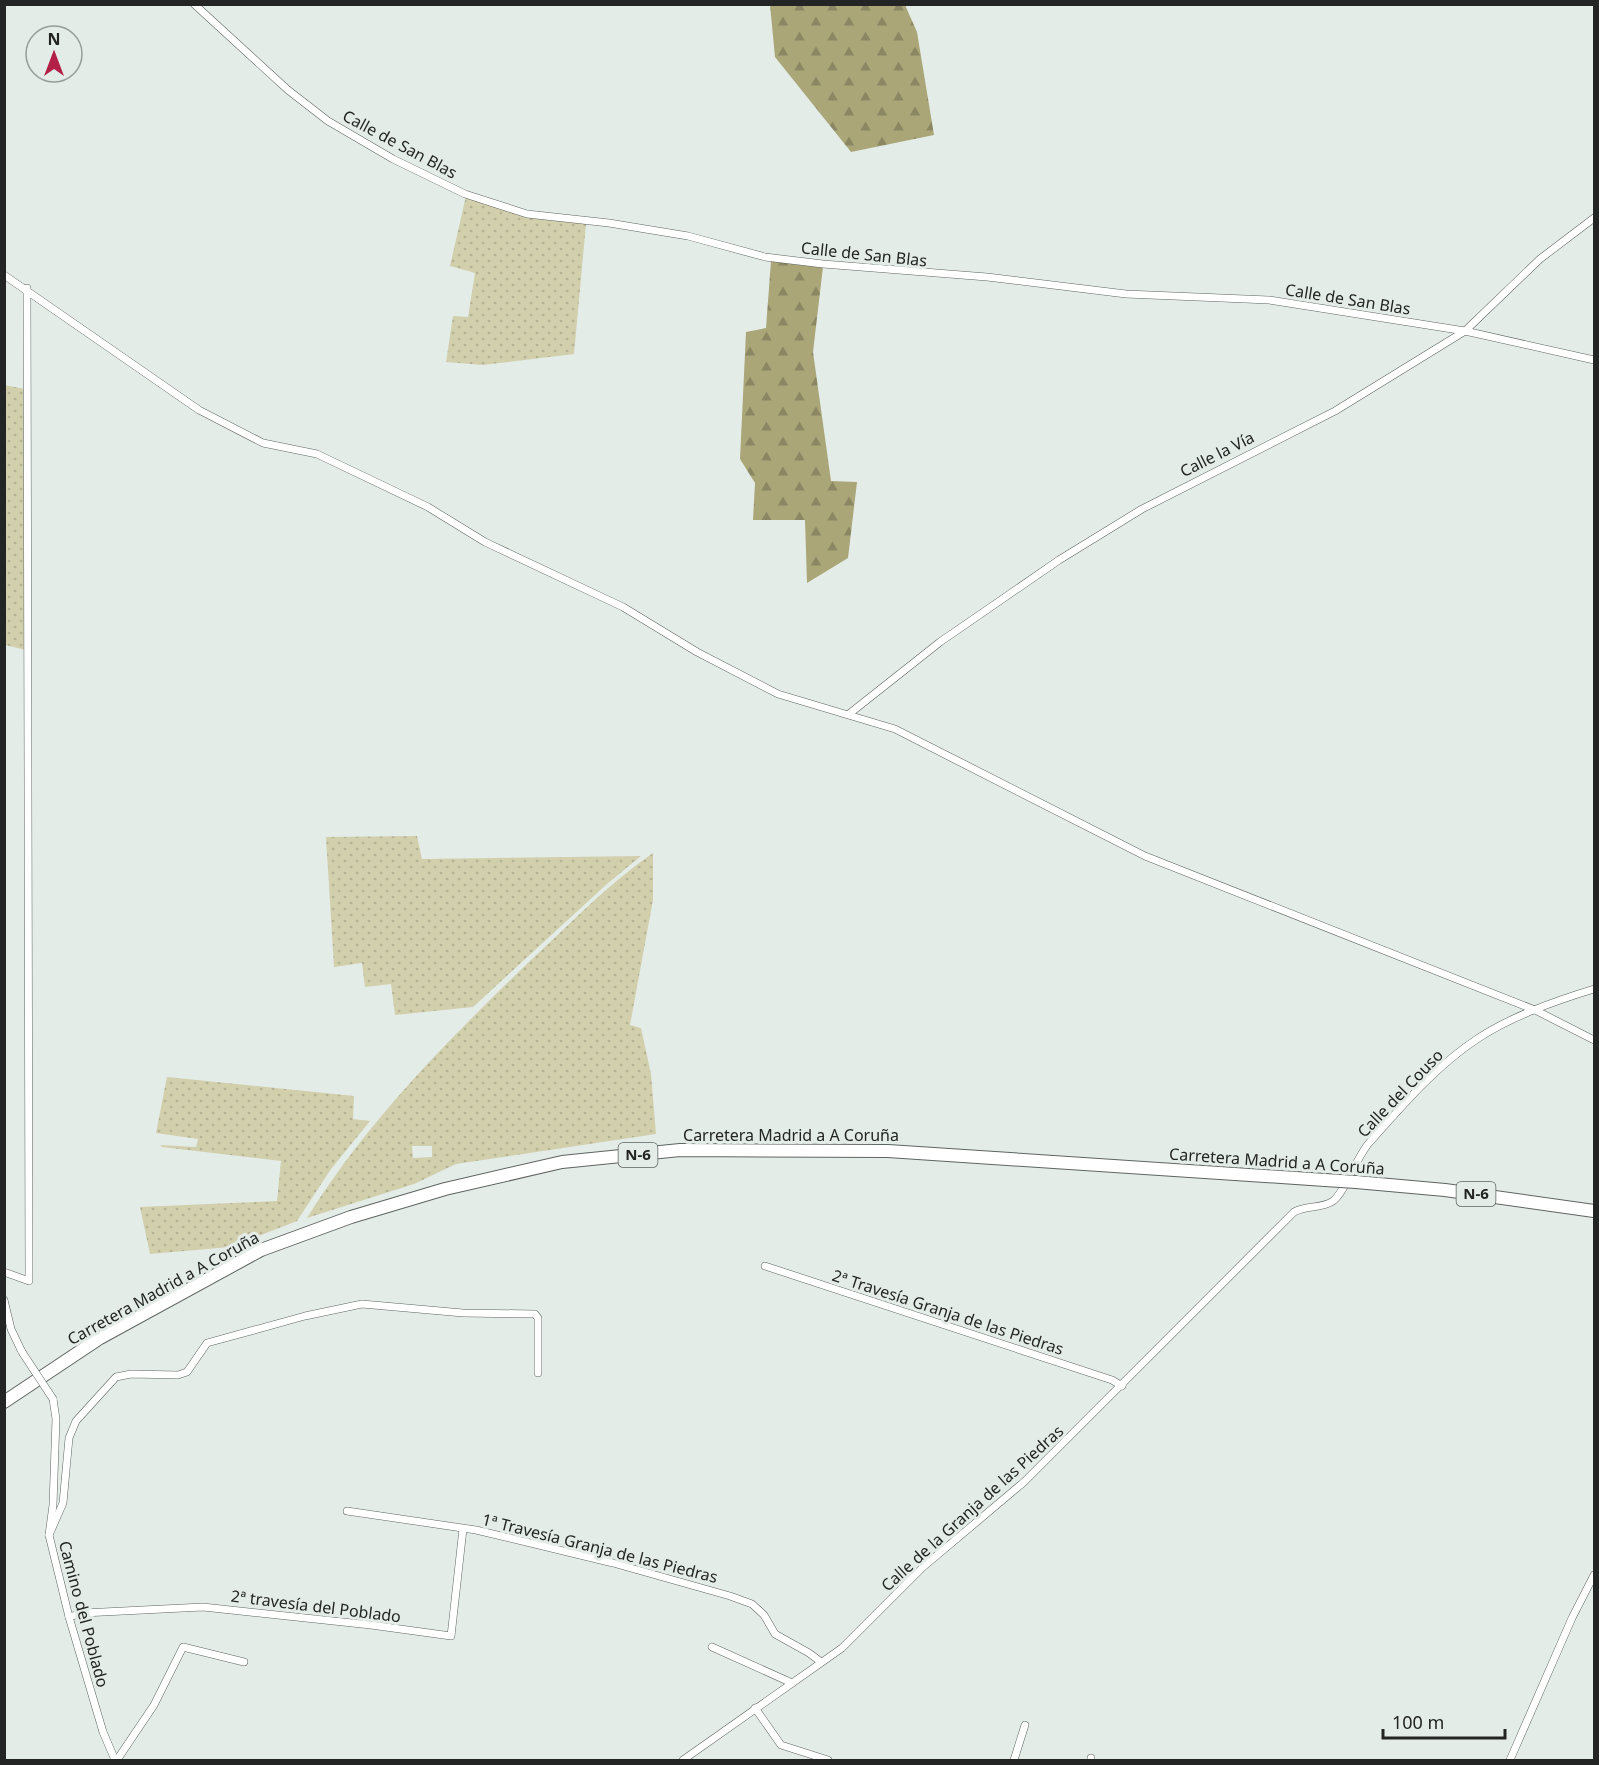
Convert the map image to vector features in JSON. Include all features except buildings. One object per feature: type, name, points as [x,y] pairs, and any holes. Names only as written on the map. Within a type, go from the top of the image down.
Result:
[{"type":"highway","name":"Carretera Madrid a A Coruña","points":[[4,1402],[100,1338],[261,1250],[351,1217],[445,1189],[562,1162],[680,1150],[888,1151],[1356,1182],[1444,1190],[1594,1211]]},
{"type":"street","name":"Calle de San Blas","points":[[194,4],[288,90],[328,121],[393,159],[465,194],[527,214],[609,223],[677,234],[765,256],[805,262],[1018,281],[1126,294],[1269,300],[1465,331],[1594,360]]},
{"type":"street","name":"Calle la Vía","points":[[849,714],[940,642],[1059,560],[1142,509],[1335,411],[1465,331],[1540,259],[1594,218]]},
{"type":"street","points":[[4,275],[27,288],[199,410],[263,443],[317,454],[428,507],[485,542],[623,607],[697,652],[778,694],[895,729],[1145,856],[1535,1010],[1594,1040]]},
{"type":"street","points":[[4,1272],[29,1281],[27,288]]},
{"type":"street","name":"Calle del Couso","points":[[1341,1190],[1361,1152],[1444,1065],[1479,1038],[1535,1010],[1594,989]]},
{"type":"street","name":"Calle de la Granja de las Piedras","points":[[688,1759],[755,1708],[842,1648],[923,1567],[1024,1482],[1294,1212],[1303,1207],[1322,1206],[1332,1202],[1341,1190]]},
{"type":"street","name":"2ª Travesía Granja de las Piedras","points":[[765,1266],[1112,1380],[1122,1386]]},
{"type":"street","name":"Camino del Poblado","points":[[4,1300],[11,1329],[22,1352],[53,1399],[56,1419],[54,1484],[49,1535],[69,1617],[103,1732],[116,1761]]},
{"type":"street","points":[[49,1535],[63,1503],[69,1438],[76,1421],[116,1377],[131,1374],[178,1375],[187,1372],[207,1343],[304,1316],[362,1304],[463,1313],[535,1314],[538,1318],[538,1372]]},
{"type":"street","name":"1ª Travesía Granja de las Piedras","points":[[347,1511],[463,1529],[613,1563],[748,1601],[764,1615],[775,1634],[821,1662]]},
{"type":"street","name":"2ª travesía del Poblado","points":[[69,1617],[83,1612],[202,1607],[371,1624],[451,1636],[463,1529]]},
{"type":"street","points":[[1510,1761],[1572,1618],[1594,1575]]},
{"type":"street","points":[[116,1761],[154,1705],[183,1647],[244,1662]]},
{"type":"street","points":[[712,1647],[792,1683]]},
{"type":"street","points":[[755,1708],[781,1745],[828,1761]]},
{"type":"street","points":[[1014,1761],[1024,1725]]},
{"type":"shaded area","points":[[466,196],[524,216],[586,224],[574,354],[483,365],[446,362],[453,316],[468,317],[475,273],[450,266]]},
{"type":"shaded area","points":[[4,385],[25,389],[26,650],[5,645]]},
{"type":"shaded area","points":[[417,836],[422,859],[641,856],[607,884],[473,1007],[395,1015],[391,984],[365,987],[362,963],[334,967],[326,837]]},
{"type":"shaded area","points":[[653,853],[653,900],[630,1025],[641,1028],[651,1074],[656,1134],[456,1164],[414,1184],[307,1218],[356,1148],[439,1051],[575,919],[636,865]],"holes":[[[412,1146],[432,1146],[432,1157],[413,1158]]]},
{"type":"shaded area","points":[[167,1077],[354,1096],[353,1119],[370,1121],[331,1169],[297,1221],[230,1247],[150,1254],[140,1207],[277,1201],[281,1161],[162,1147],[160,1145],[196,1147],[198,1139],[156,1133]]},
{"type":"green space","points":[[770,5],[905,5],[917,32],[934,135],[851,152],[775,57]]},
{"type":"green space","points":[[771,261],[823,267],[813,352],[831,481],[857,482],[848,558],[807,583],[805,520],[753,520],[755,483],[740,459],[746,332],[766,328]]}]
